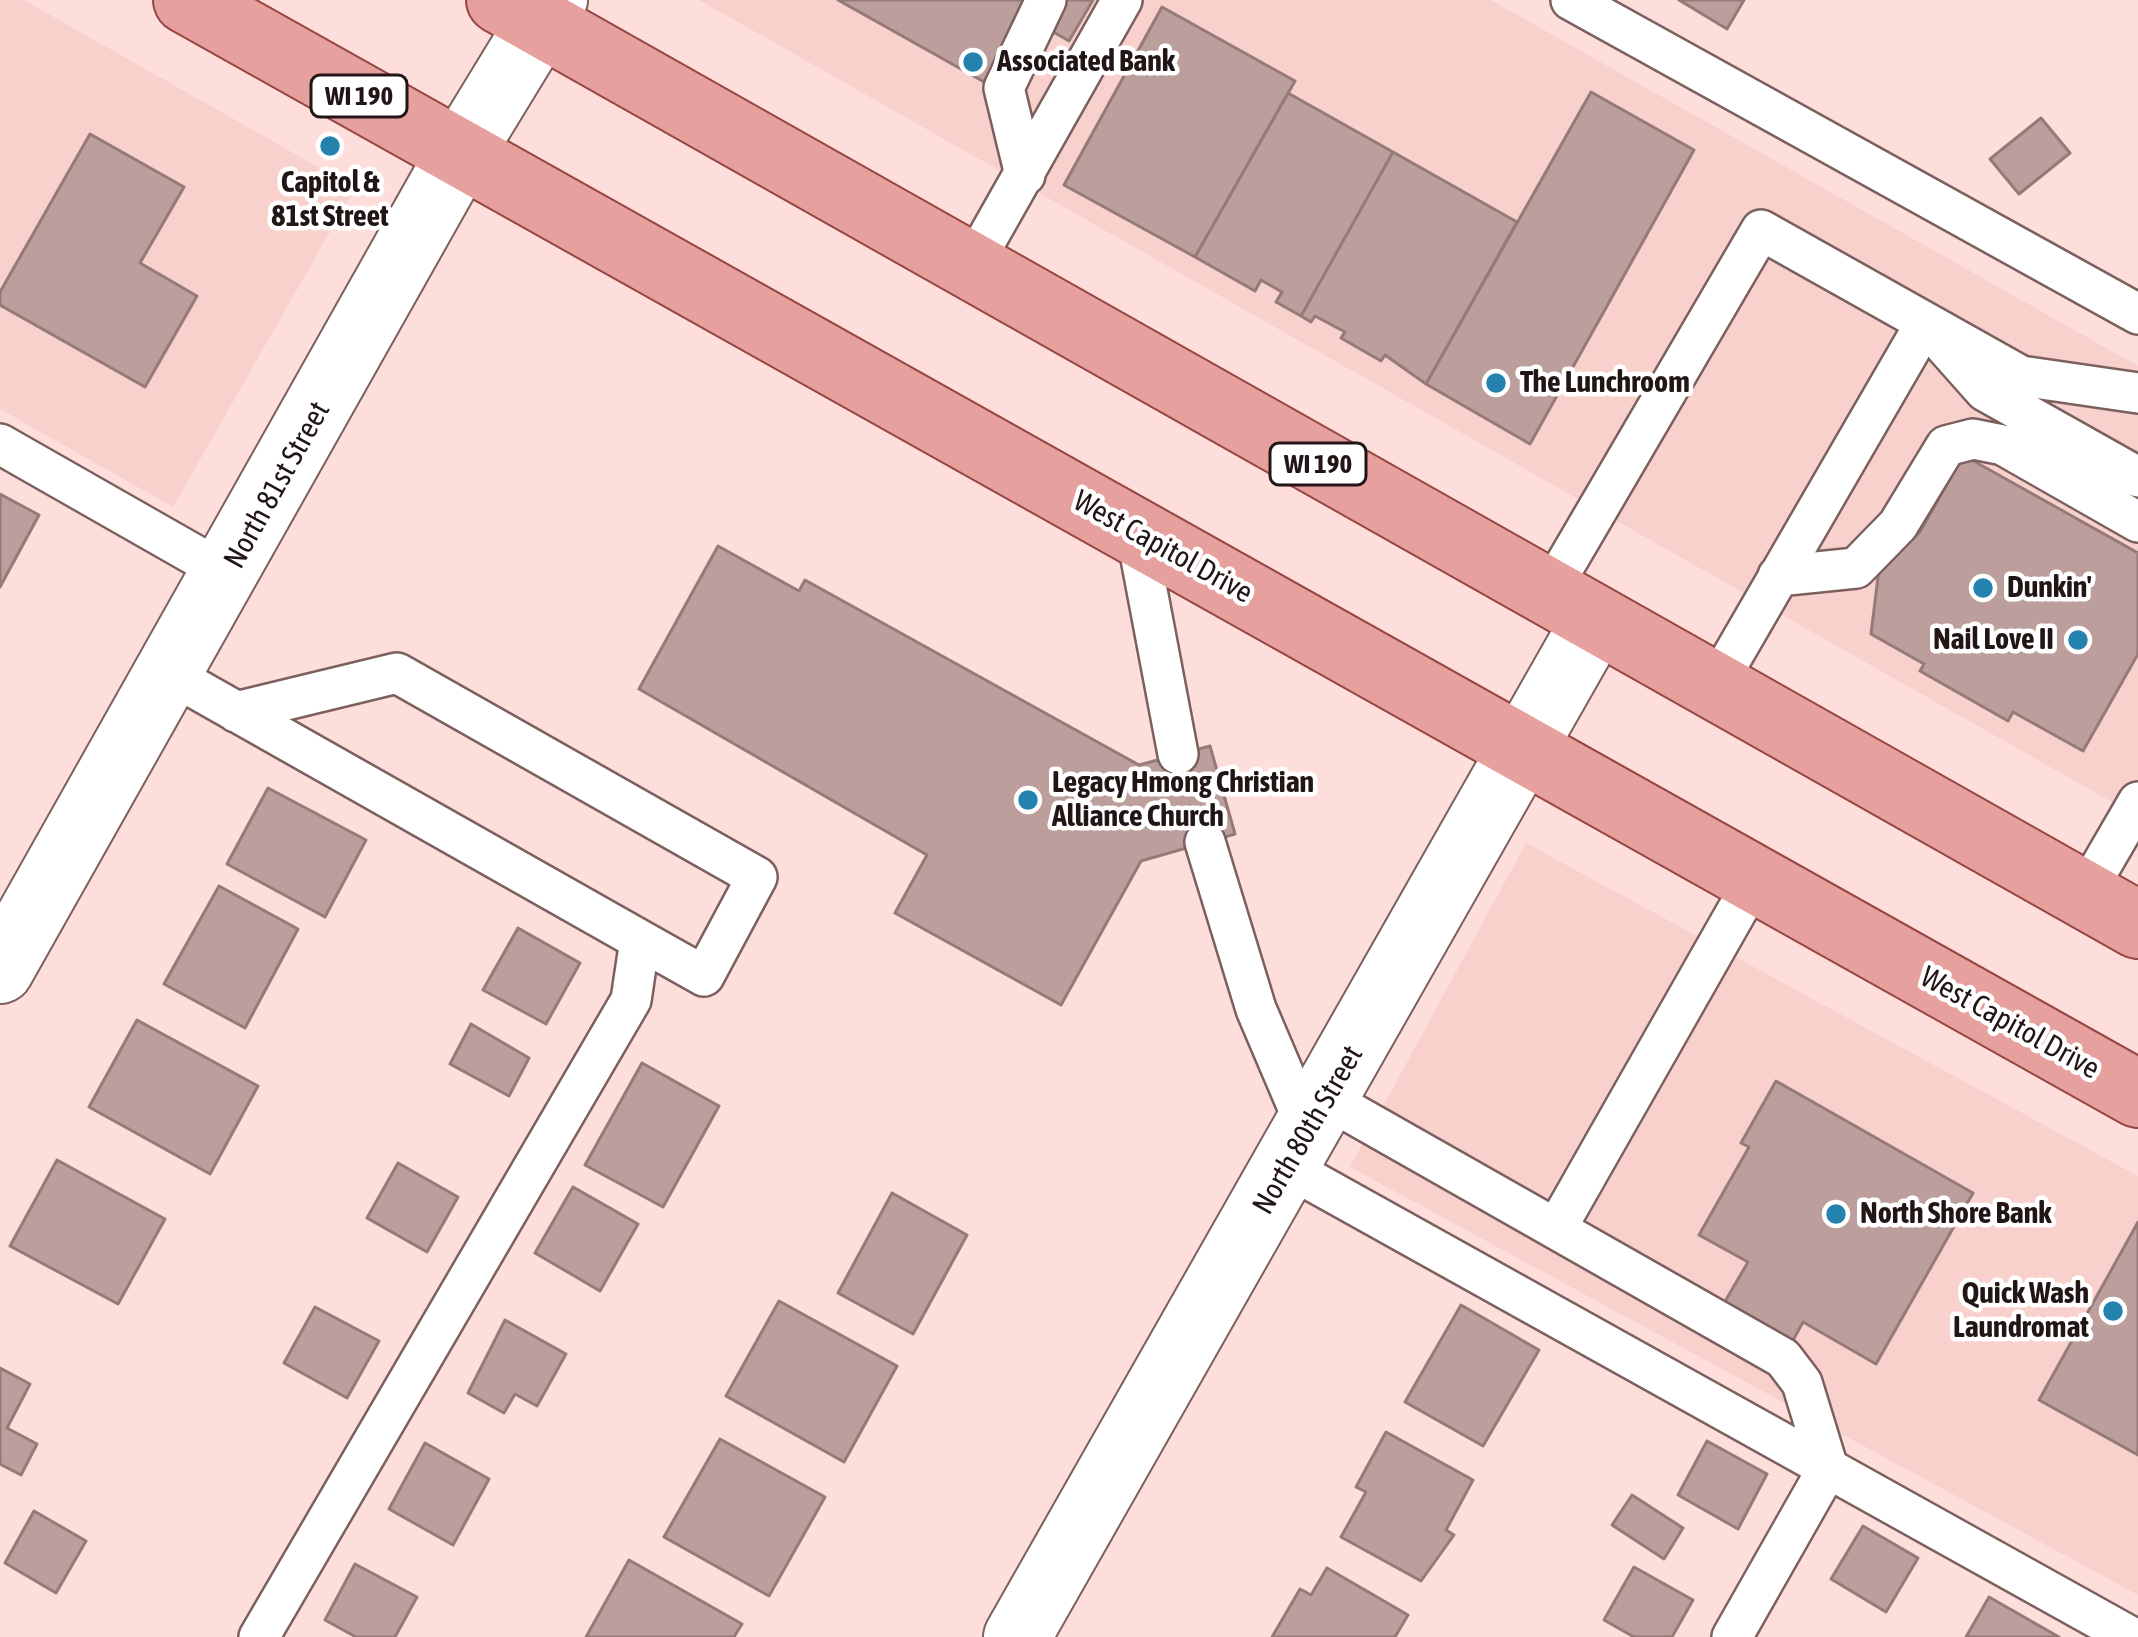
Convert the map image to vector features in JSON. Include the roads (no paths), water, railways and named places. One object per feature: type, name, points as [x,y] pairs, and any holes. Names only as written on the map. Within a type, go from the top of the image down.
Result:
[{"type":"main road","name":"West Capitol Drive","points":[[188,0],[2138,1094]]},
{"type":"main road","name":"WI 190","points":[[531,7],[971,267],[2111,910]]},
{"type":"street","name":"North 81st Street","points":[[0,970],[228,574],[460,154],[531,7]]},
{"type":"street","name":"North 80th Street","points":[[1017,1637],[1526,751],[1571,608]]},
{"type":"lane","points":[[1024,175],[1004,88],[1046,0]]},
{"type":"lane","points":[[971,267],[1122,0]]},
{"type":"lane","points":[[1571,0],[2138,314]]},
{"type":"lane","points":[[1571,608],[1761,230],[2021,376],[2138,393]]},
{"type":"lane","points":[[1925,324],[1985,391],[2138,477]]},
{"type":"lane","points":[[1714,688],[1925,324]]},
{"type":"lane","points":[[1778,576],[1856,568],[1898,525],[1946,446],[1973,440],[2003,445],[2138,522]]},
{"type":"lane","points":[[0,444],[228,574]]},
{"type":"lane","points":[[1136,532],[1178,754]]},
{"type":"lane","points":[[170,674],[236,712],[704,976],[757,877],[397,673],[236,712]]},
{"type":"lane","points":[[2111,910],[2138,802]]},
{"type":"lane","points":[[1205,842],[1256,1009],[1307,1132],[1828,1468],[2132,1637]]},
{"type":"lane","points":[[1556,1228],[1755,879]]},
{"type":"lane","points":[[259,1637],[632,1000],[640,940]]},
{"type":"lane","points":[[1307,1132],[1556,1228],[1783,1358],[1802,1383],[1828,1468],[1732,1637]]},
{"type":"place","name":"Associated Bank","points":[[973,62]]},
{"type":"place","name":"Capitol & 81st Street","points":[[330,146]]},
{"type":"place","name":"The Lunchroom","points":[[1496,383]]},
{"type":"place","name":"Dunkin'","points":[[1983,588]]},
{"type":"place","name":"Nail Love II","points":[[2078,640]]},
{"type":"place","name":"Legacy Hmong Christian Alliance Church","points":[[1028,800]]},
{"type":"place","name":"North Shore Bank","points":[[1836,1214]]},
{"type":"place","name":"Quick Wash Laundromat","points":[[2113,1311]]}]
